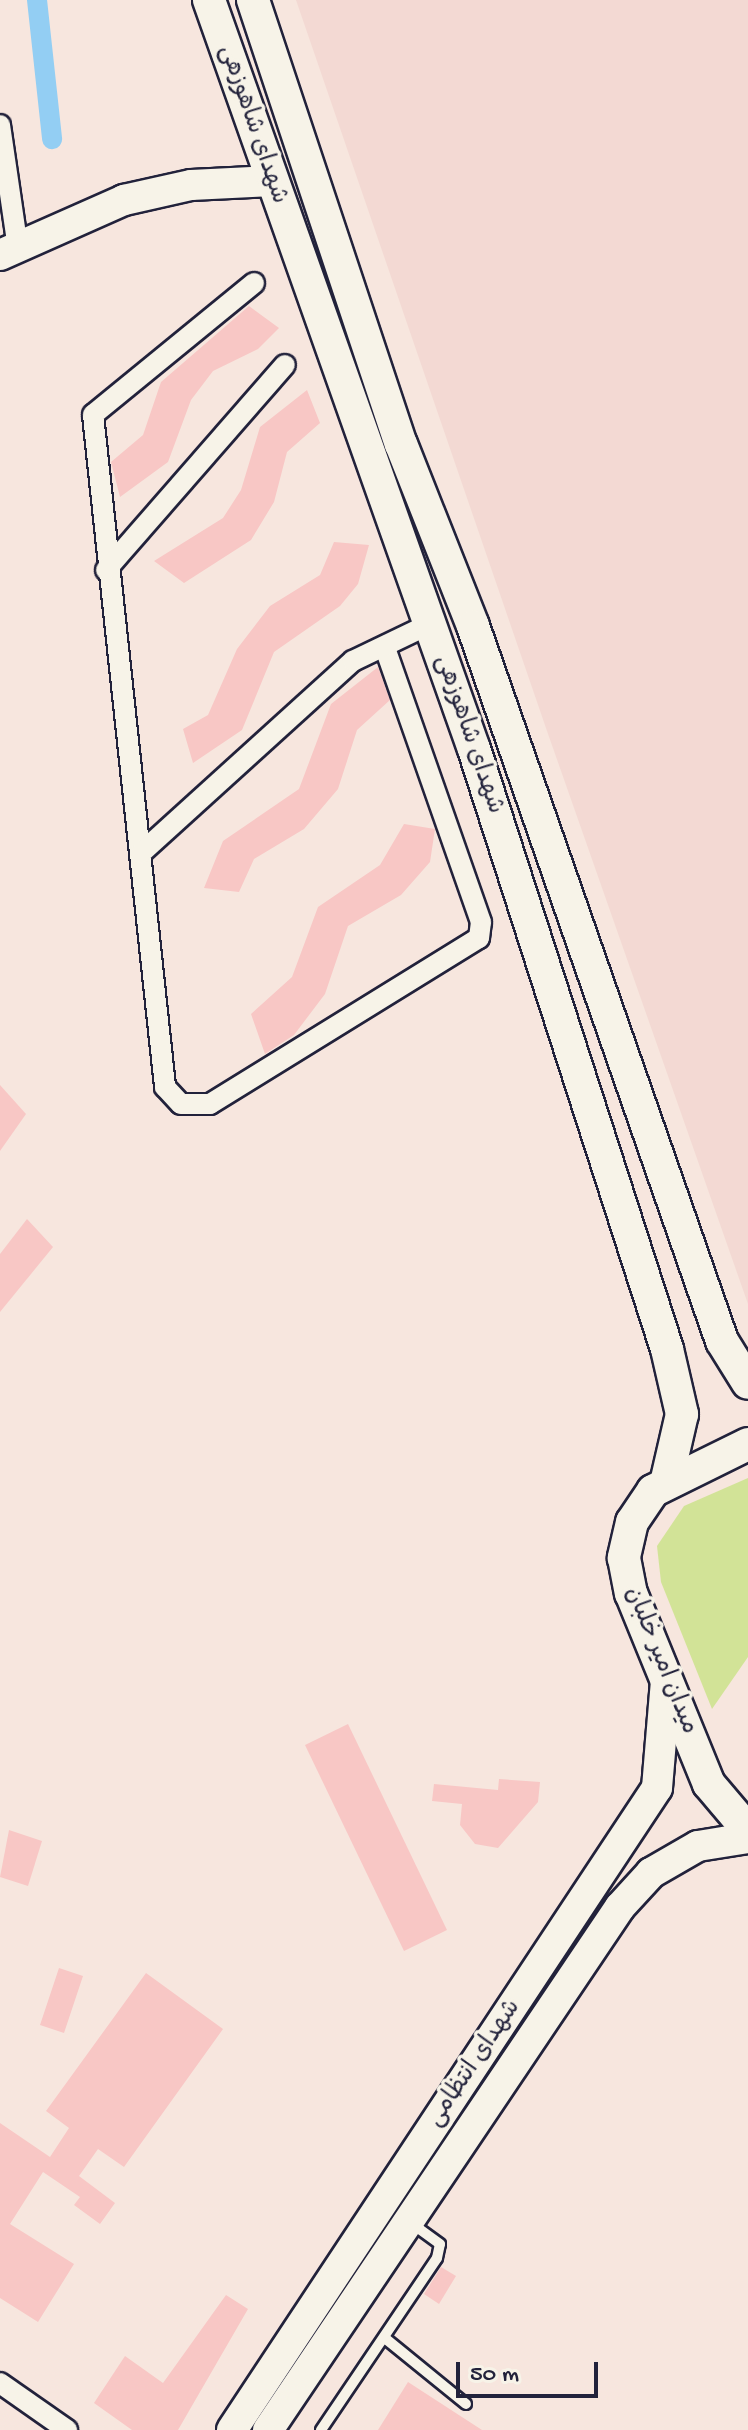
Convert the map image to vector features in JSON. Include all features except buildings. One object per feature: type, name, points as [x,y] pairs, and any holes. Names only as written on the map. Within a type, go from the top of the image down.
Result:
[{"type":"main road","name":"شهدای شاهوزهی","points":[[209,0],[430,624],[681,1392],[682,1433],[667,1479]]},
{"type":"main road","name":"شهدای شاهوزهی","points":[[253,0],[437,535],[722,1341],[748,1383]]},
{"type":"main road","points":[[9,252],[124,200],[191,185],[272,181]]},
{"type":"main road","points":[[402,546],[437,535]]},
{"type":"main road","name":"میدان امیر خلبان","points":[[748,1444],[667,1479],[641,1505],[624,1558],[666,1680],[718,1802],[748,1830]]},
{"type":"main road","name":"شهدای انتظامی","points":[[232,2430],[657,1788],[666,1680]]},
{"type":"main road","name":"شهدای انتظامی","points":[[268,2430],[620,1907],[651,1873],[698,1846],[748,1838]]},
{"type":"main road","points":[[382,2205],[409,2221]]},
{"type":"street","points":[[0,125],[9,252]]},
{"type":"street","points":[[254,283],[93,415],[106,570],[141,853],[165,1087],[193,1108],[469,949],[481,922],[385,648]]},
{"type":"street","points":[[106,570],[285,365]]},
{"type":"street","points":[[141,853],[353,661],[430,624]]},
{"type":"street","points":[[0,2383],[67,2430]]},
{"type":"lane","points":[[321,2430],[386,2339],[440,2244],[409,2221]]},
{"type":"lane","points":[[386,2339],[466,2404]]},
{"type":"shaded area","points":[[296,0],[748,0],[748,1304],[547,731]]},
{"type":"green space","points":[[748,1478],[748,1657],[712,1709],[661,1582],[657,1546],[684,1506]]},
{"type":"waterway","points":[[37,0],[52,139]]}]
